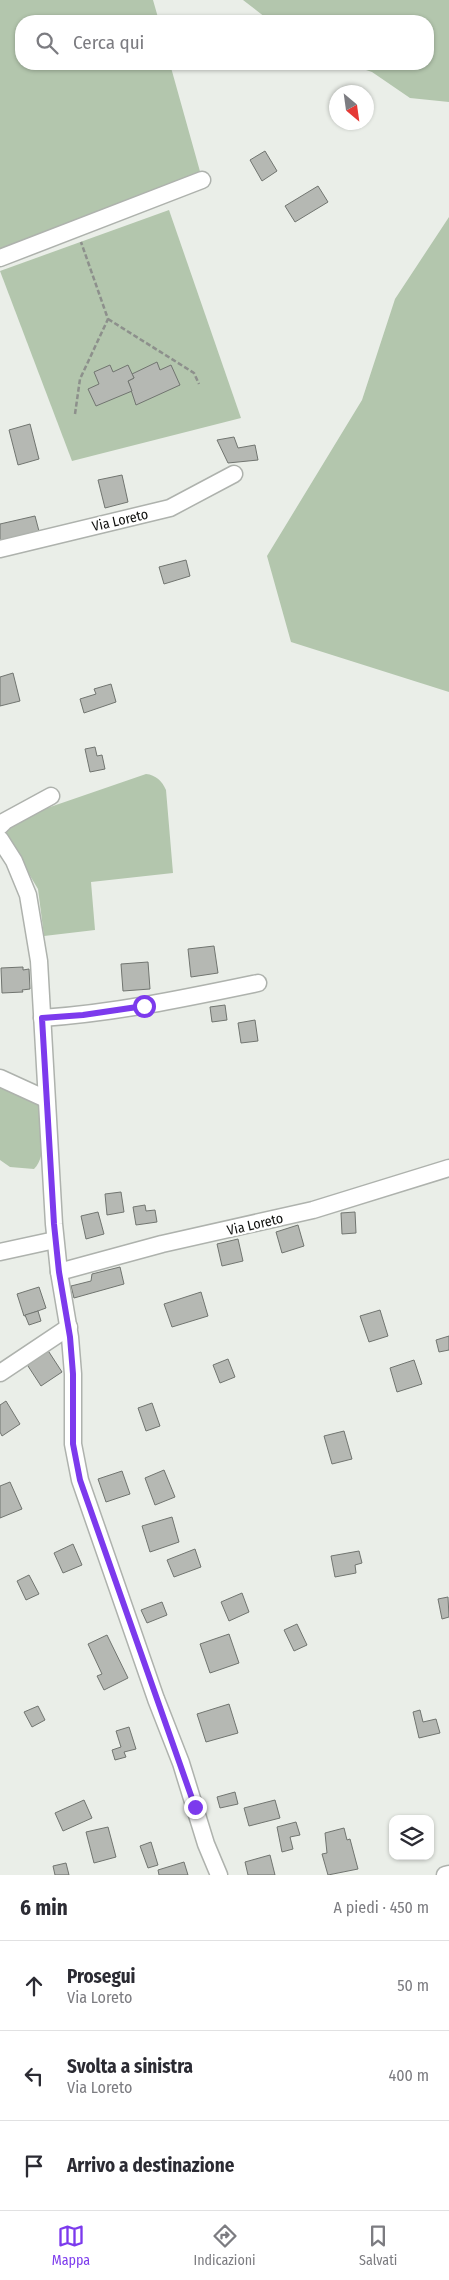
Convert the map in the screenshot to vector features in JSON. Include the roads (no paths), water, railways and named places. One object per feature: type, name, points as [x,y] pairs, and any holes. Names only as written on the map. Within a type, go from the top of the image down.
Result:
[{"type":"street","points":[[0,258],[202,180]]},
{"type":"street","name":"Via Loreto","points":[[0,549],[170,508],[234,474]]},
{"type":"street","points":[[51,796],[5,821],[0,835],[18,871],[31,905],[39,961],[55,1240],[73,1374],[73,1444],[80,1480],[153,1690],[181,1763],[204,1837],[219,1875]]},
{"type":"street","points":[[42,1018],[83,1015],[144,1006],[258,983]]},
{"type":"street","points":[[0,1078],[46,1099]]},
{"type":"street","name":"Via Loreto","points":[[59,1272],[162,1244],[313,1210],[449,1168]]},
{"type":"street","points":[[0,1252],[55,1240]]},
{"type":"street","points":[[0,1373],[68,1327]]},
{"type":"street","points":[[445,1875],[449,1874]]}]
